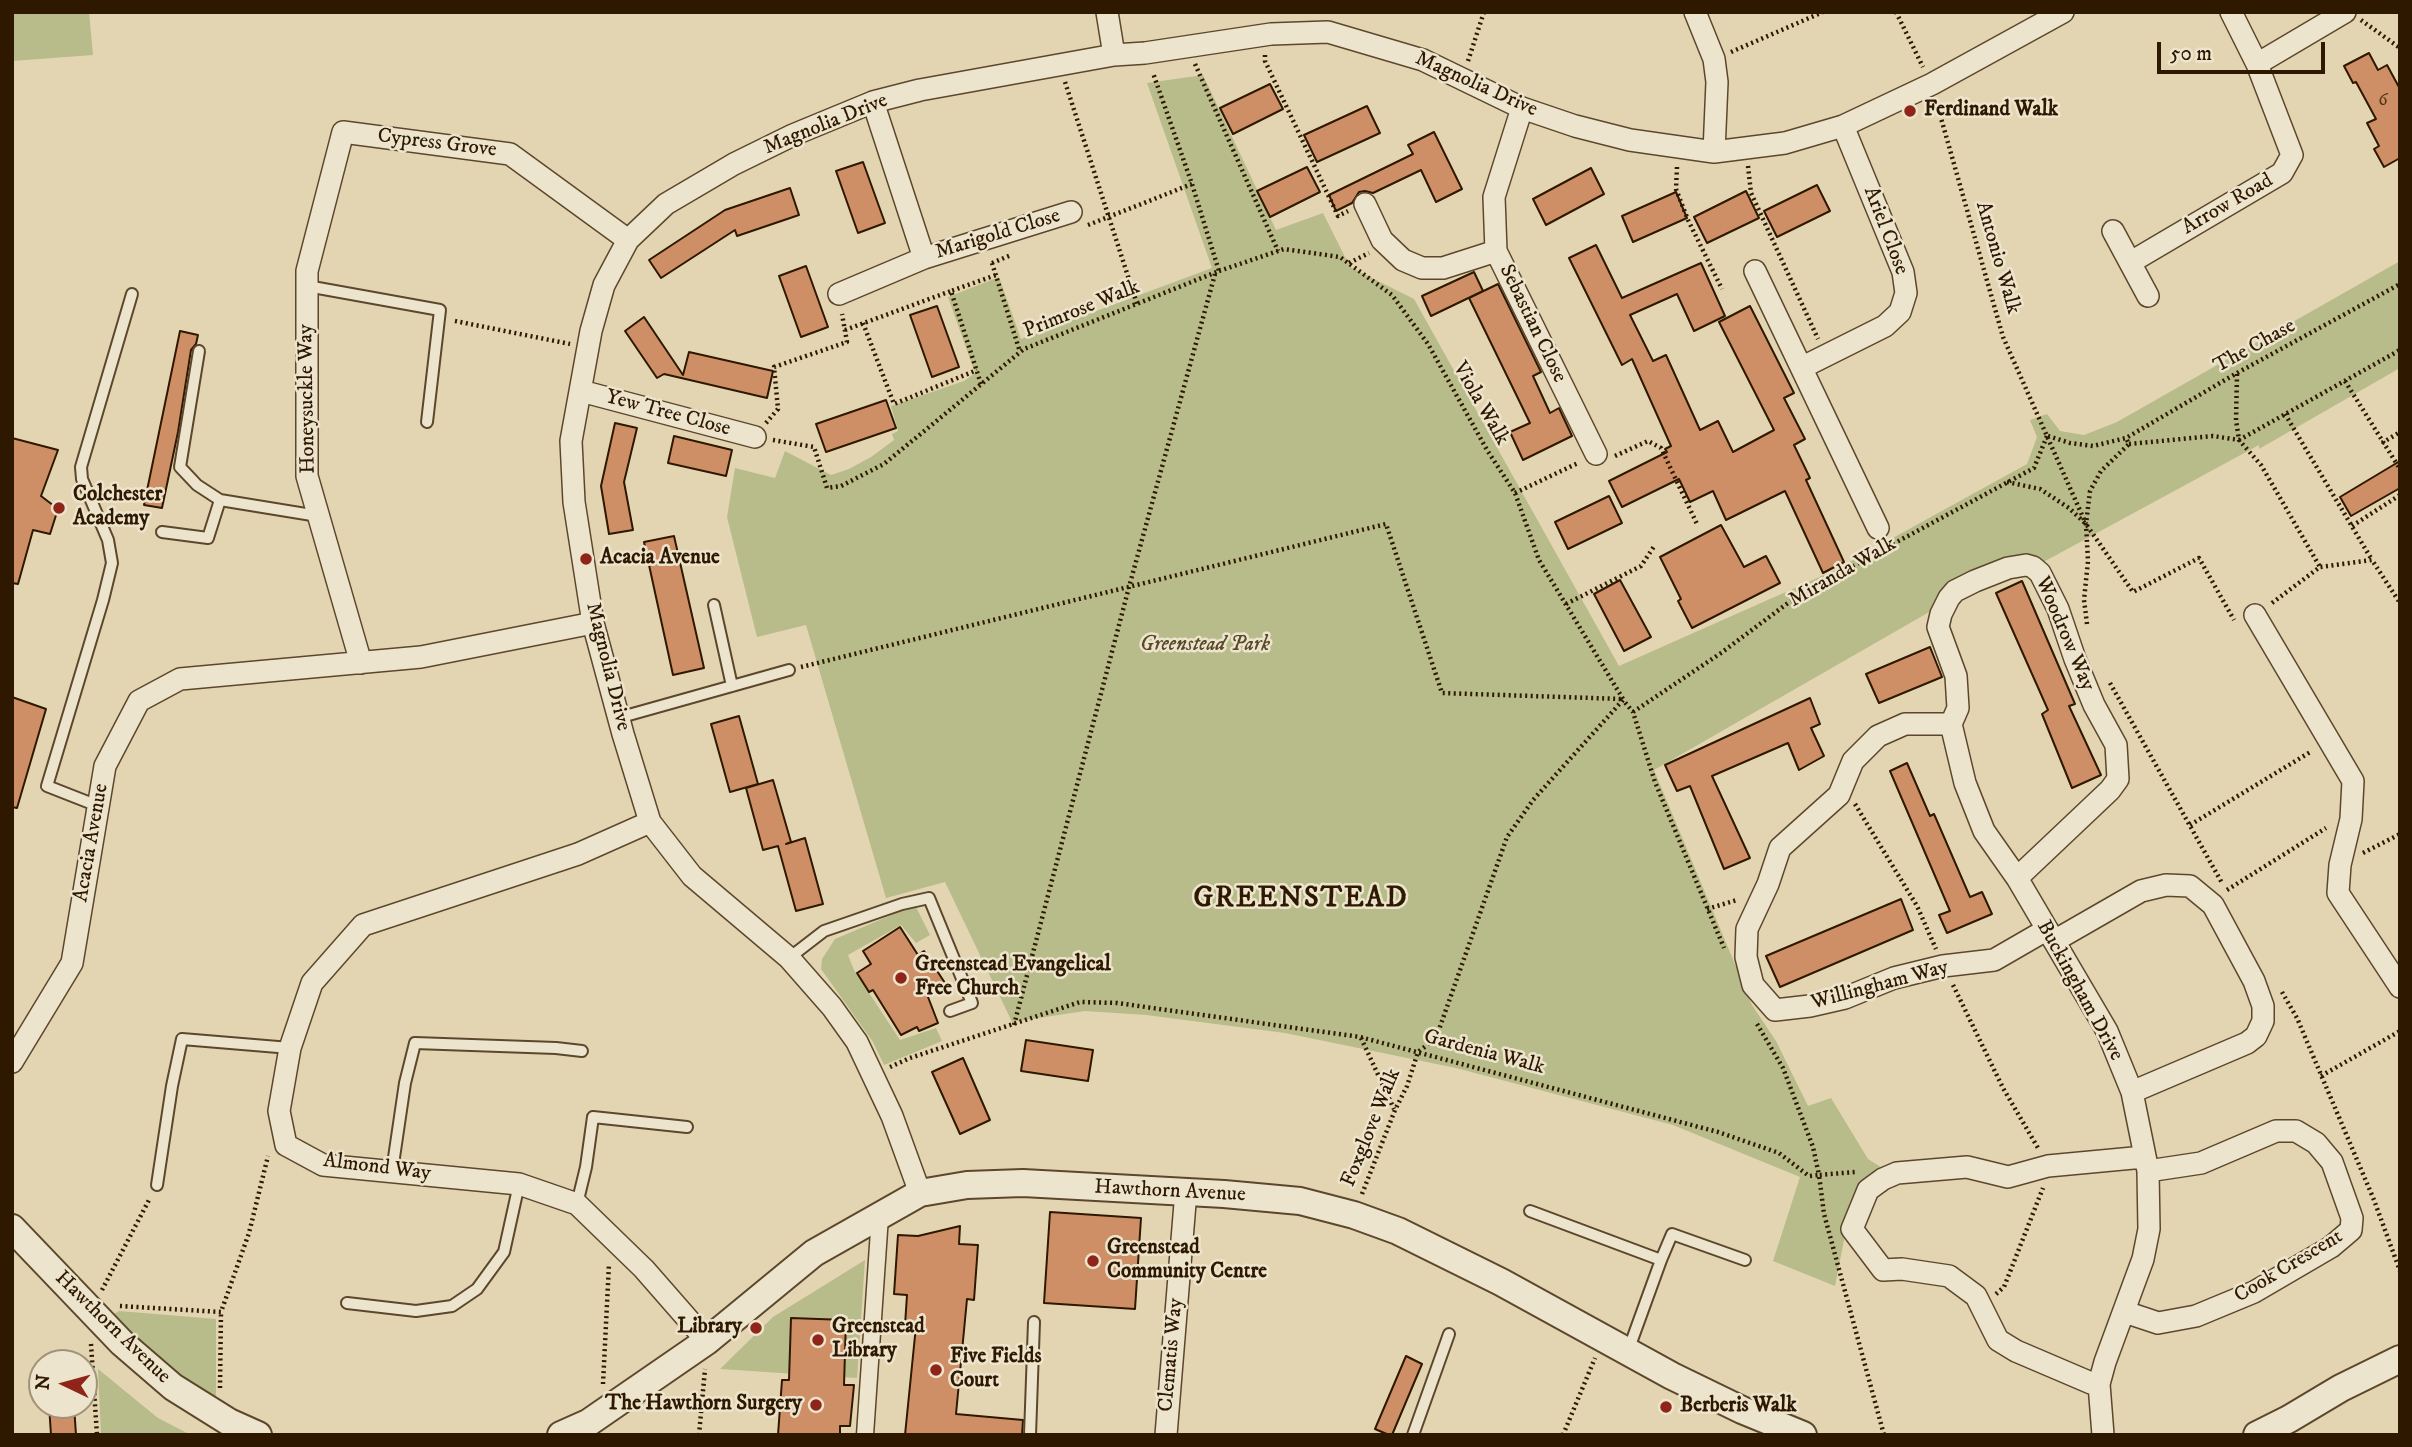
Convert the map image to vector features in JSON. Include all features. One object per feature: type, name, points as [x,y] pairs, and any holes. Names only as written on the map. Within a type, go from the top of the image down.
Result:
[{"type":"street","points":[[1107,12],[1114,55]]},
{"type":"street","points":[[1695,12],[1714,59],[1717,82],[1714,152]]},
{"type":"street","name":"Magnolia Drive","points":[[920,1193],[892,1116],[873,1075],[857,1042],[832,1007],[789,958],[692,876],[650,822],[618,718],[593,623],[573,490],[571,440],[588,348],[604,285],[628,240],[666,204],[734,164],[793,135],[873,102],[920,90],[1114,55],[1145,53],[1264,35],[1331,22],[1423,60],[1522,108],[1619,137],[1714,152],[1785,143],[1843,126],[1932,85],[2063,12]]},
{"type":"street","name":"Arrow Road","points":[[2131,262],[2282,173],[2292,155],[2257,64],[2231,12]]},
{"type":"street","points":[[2257,64],[2344,12]]},
{"type":"street","name":"Marigold Close","points":[[873,102],[924,257]]},
{"type":"street","name":"Sebastian Close","points":[[1522,108],[1494,197],[1496,251],[1596,454]]},
{"type":"street","name":"Ariel Close","points":[[1803,367],[1885,326],[1900,312],[1906,293],[1903,272],[1843,126]]},
{"type":"street","name":"Cypress Grove","points":[[343,132],[510,153],[628,240]]},
{"type":"street","name":"Honeysuckle Way","points":[[343,132],[307,271],[307,476],[361,663]]},
{"type":"street","points":[[1365,204],[1382,240],[1403,260],[1422,268],[1443,268],[1496,251]]},
{"type":"street","name":"Marigold Close","points":[[839,294],[924,257],[985,238],[1077,220]]},
{"type":"street","points":[[2113,231],[2148,296]]},
{"type":"street","name":"Miranda Walk","points":[[1755,271],[1878,528]]},
{"type":"street","name":"Yew Tree Close","points":[[581,391],[755,437]]},
{"type":"street","name":"Woodrow Way","points":[[1951,723],[1958,708],[1956,677],[1938,627],[1949,598],[1955,591],[2008,568],[2026,565],[2034,567],[2040,573],[2058,609],[2089,693],[2116,745],[2118,779],[2110,790],[2017,878]]},
{"type":"street","points":[[2255,615],[2353,781],[2351,819],[2340,865],[2338,893],[2400,987]]},
{"type":"street","name":"Acacia Avenue","points":[[12,1062],[72,963],[105,766],[139,701],[180,679],[421,657],[593,623]]},
{"type":"street","name":"Willingham Way","points":[[1951,723],[1905,724],[1878,736],[1853,761],[1839,795],[1780,848],[1748,929],[1746,957],[1753,985],[1775,1010],[1810,1006],[1844,998],[1894,978],[1943,966],[1994,960],[2141,891],[2166,885],[2190,886],[2213,905],[2254,981],[2263,1006],[2263,1021],[2256,1036],[2247,1043],[2132,1092]]},
{"type":"street","name":"Buckingham Drive","points":[[1951,723],[1965,783],[1984,831],[2017,878],[2107,1031],[2132,1092],[2146,1164],[2149,1229],[2143,1259],[2099,1384],[2104,1435]]},
{"type":"street","name":"Almond Way","points":[[650,822],[578,854],[363,925],[312,983],[290,1048],[279,1111],[286,1145],[323,1165],[519,1184],[577,1204],[610,1233],[707,1340]]},
{"type":"street","name":"Cook Crescent","points":[[2125,1312],[2158,1323],[2196,1317],[2255,1292],[2331,1247],[2351,1230],[2352,1218],[2332,1162],[2316,1143],[2296,1131],[2276,1131],[2201,1163],[2146,1164]]},
{"type":"street","points":[[2099,1384],[2091,1383],[1998,1340],[1976,1296],[1949,1276],[1883,1269],[1852,1229],[1868,1190],[1883,1178],[1897,1174],[1967,1167],[2008,1177],[2048,1166],[2146,1164]]},
{"type":"street","name":"Hawthorn Avenue","points":[[561,1435],[588,1423],[707,1340],[814,1253],[920,1193],[967,1185],[1023,1183],[1186,1191],[1300,1201],[1354,1215],[1398,1231],[1731,1404],[1802,1435]]},
{"type":"street","name":"Clematis Way","points":[[1166,1435],[1186,1191]]},
{"type":"street","points":[[865,1435],[880,1216]]},
{"type":"street","name":"Hawthorn Avenue","points":[[12,1228],[122,1343],[173,1387],[220,1417],[258,1435]]},
{"type":"street","points":[[2257,1435],[2293,1427],[2341,1388],[2400,1359]]},
{"type":"lane","points":[[307,286],[440,310],[426,422]]},
{"type":"lane","points":[[98,806],[47,786],[112,563],[108,540],[82,479],[81,467],[132,294]]},
{"type":"lane","points":[[199,351],[180,467],[197,485],[220,500],[318,516]]},
{"type":"lane","points":[[162,532],[208,538],[220,500]]},
{"type":"lane","points":[[714,605],[732,686]]},
{"type":"lane","points":[[618,718],[789,670]]},
{"type":"lane","points":[[789,958],[824,931],[902,904],[929,898],[972,1003],[950,1010]]},
{"type":"lane","points":[[157,1185],[182,1039],[290,1048]]},
{"type":"lane","points":[[392,1171],[405,1083],[415,1043],[582,1051]]},
{"type":"lane","points":[[577,1204],[586,1167],[593,1117],[687,1127]]},
{"type":"lane","points":[[347,1303],[416,1311],[452,1306],[477,1289],[504,1252],[519,1184]]},
{"type":"lane","points":[[1530,1211],[1661,1260]]},
{"type":"lane","points":[[1628,1351],[1672,1234],[1745,1260]]},
{"type":"lane","points":[[1030,1435],[1034,1322]]},
{"type":"lane","points":[[1413,1435],[1449,1334]]},
{"type":"path","points":[[1462,79],[1484,12]]},
{"type":"path","points":[[1714,59],[1823,12]]},
{"type":"path","points":[[1896,12],[1932,85]]},
{"type":"path","points":[[2351,12],[2400,48]]},
{"type":"path","points":[[1264,35],[1265,61],[1338,216],[1365,204]]},
{"type":"path","points":[[1191,46],[1197,71],[1278,251]]},
{"type":"path","points":[[1014,1025],[1129,587],[1217,272],[1192,184],[1145,53]]},
{"type":"path","points":[[1059,65],[1137,304]]},
{"type":"path","name":"Antonio Walk","points":[[1932,85],[2003,337],[2086,524]]},
{"type":"path","points":[[1678,148],[1676,189],[1722,289]]},
{"type":"path","points":[[1746,148],[1751,193],[1825,355]]},
{"type":"path","points":[[1077,220],[1108,217],[1192,184]]},
{"type":"path","points":[[985,238],[1020,352]]},
{"type":"path","name":"Viola Walk","points":[[1217,272],[1284,248],[1340,257],[1392,295],[1428,344],[1487,450],[1515,493],[1539,560],[1633,712]]},
{"type":"path","points":[[992,263],[1018,253]]},
{"type":"path","name":"Primrose Walk","points":[[755,437],[814,447],[827,488],[841,486],[884,464],[1020,352],[1217,272]]},
{"type":"path","points":[[845,330],[996,275]]},
{"type":"path","name":"The Chase","points":[[2047,436],[2093,446],[2126,438],[2237,373],[2400,284]]},
{"type":"path","points":[[951,291],[981,384]]},
{"type":"path","points":[[755,437],[778,409],[774,367],[847,342],[839,294]]},
{"type":"path","points":[[439,317],[588,348]]},
{"type":"path","points":[[863,323],[894,404],[976,370]]},
{"type":"path","points":[[2086,524],[2090,491],[2095,481],[2101,471],[2129,444],[2213,436],[2239,440],[2400,351]]},
{"type":"path","points":[[2237,373],[2236,420],[2239,440],[2261,465],[2320,567]]},
{"type":"path","points":[[2346,381],[2399,468]]},
{"type":"path","points":[[2285,414],[2400,603]]},
{"type":"path","points":[[2382,443],[2400,432]]},
{"type":"path","name":"Miranda Walk","points":[[1633,712],[1721,653],[1788,603],[2034,468],[2047,436]]},
{"type":"path","points":[[2126,438],[2129,444]]},
{"type":"path","points":[[1515,493],[1596,454],[1599,464],[1648,441],[1661,448],[1697,524]]},
{"type":"path","points":[[2007,482],[2040,489],[2069,508],[2086,524],[2133,592],[2199,558],[2237,625],[2255,615],[2320,567],[2372,560]]},
{"type":"path","points":[[2352,526],[2400,495]]},
{"type":"path","points":[[789,670],[1386,523],[1442,692],[1623,699]]},
{"type":"path","points":[[1566,604],[1641,566],[1655,545]]},
{"type":"path","points":[[1418,1052],[1436,1038],[1507,837],[1533,800],[1623,699]]},
{"type":"path","points":[[1633,712],[1655,782],[1727,957]]},
{"type":"path","points":[[2190,825],[2329,740]]},
{"type":"path","points":[[1844,782],[1848,793],[1917,906],[1943,966],[2003,1088],[2048,1166],[2047,1178],[2004,1287],[1998,1294],[1979,1302]]},
{"type":"path","points":[[2226,891],[2327,827],[2346,838]]},
{"type":"path","points":[[2340,865],[2400,834]]},
{"type":"path","name":"Gardenia Walk","points":[[873,1075],[910,1058],[1080,1002],[1117,1003],[1360,1037],[1718,1132],[1779,1153],[1809,1176],[1819,1175]]},
{"type":"path","points":[[1752,1016],[1783,1068],[1813,1147],[1824,1214],[1884,1435]]},
{"type":"path","points":[[2321,1076],[2400,1031]]},
{"type":"path","points":[[1360,1037],[1395,1110]]},
{"type":"path","name":"Foxglove Walk","points":[[1354,1215],[1407,1086],[1418,1052]]},
{"type":"path","points":[[220,1417],[221,1312],[249,1233],[269,1152]]},
{"type":"path","points":[[1819,1175],[1865,1172],[1883,1178]]},
{"type":"path","points":[[97,1435],[89,1306],[157,1185]]},
{"type":"path","points":[[602,1413],[610,1233]]},
{"type":"path","points":[[89,1306],[221,1312]]},
{"type":"path","points":[[1563,1435],[1603,1338]]},
{"type":"path","points":[[699,1435],[707,1340]]},
{"type":"green space","points":[[12,12],[89,12],[93,55],[12,61]]},
{"type":"green space","name":"Greenstead Park","points":[[1203,75],[1276,230],[1323,213],[1350,267],[1414,299],[1619,666],[1833,571],[2027,464],[2037,437],[2030,420],[2047,414],[2060,431],[2084,435],[2117,422],[2400,261],[2400,368],[2259,449],[2259,445],[2036,566],[1945,603],[1654,770],[1752,1005],[1776,1041],[1808,1106],[1831,1098],[1868,1159],[1890,1173],[1845,1235],[1835,1286],[1773,1261],[1800,1177],[1673,1125],[1456,1068],[1285,1033],[1146,1015],[1085,1011],[1012,1022],[945,882],[886,898],[806,625],[757,637],[727,517],[735,468],[775,478],[785,451],[831,475],[871,457],[894,440],[892,434],[898,431],[891,406],[964,381],[975,373],[948,297],[999,277],[1021,339],[1212,268],[1147,83]]},
{"type":"green space","points":[[915,905],[930,935],[916,943],[901,925],[848,955],[854,970],[900,1040],[936,1028],[942,1041],[884,1065],[873,1042],[821,969],[822,959],[835,939]]},
{"type":"green space","points":[[865,1260],[857,1378],[720,1369],[773,1317]]},
{"type":"green space","points":[[119,1311],[216,1319],[216,1404],[172,1376],[112,1315]]},
{"type":"green space","points":[[98,1369],[158,1418],[191,1435],[101,1435]]},
{"type":"building","points":[[2369,53],[2378,70],[2387,65],[2400,89],[2400,158],[2384,167],[2374,149],[2379,146],[2367,123],[2376,119],[2344,66]]},
{"type":"building","points":[[1270,84],[1283,109],[1233,134],[1220,108]]},
{"type":"building","points":[[1367,106],[1380,133],[1317,162],[1304,135]]},
{"type":"building","points":[[1434,132],[1462,189],[1436,202],[1421,170],[1373,193],[1359,192],[1352,203],[1336,211],[1329,195],[1413,154],[1408,145]]},
{"type":"building","points":[[863,162],[885,223],[858,233],[836,171]]},
{"type":"building","points":[[1307,167],[1320,192],[1270,217],[1257,191]]},
{"type":"building","points":[[1591,168],[1604,194],[1546,225],[1533,199]]},
{"type":"building","points":[[1817,185],[1830,211],[1777,237],[1764,211]]},
{"type":"building","points":[[790,188],[799,215],[737,236],[735,230],[661,278],[649,260],[725,210]]},
{"type":"building","points":[[1746,191],[1759,218],[1707,243],[1694,217]]},
{"type":"building","points":[[1676,192],[1687,218],[1633,242],[1622,216]]},
{"type":"building","points":[[1596,245],[1622,298],[1701,263],[1725,316],[1694,331],[1677,294],[1630,315],[1653,361],[1666,355],[1700,430],[1718,421],[1733,452],[1774,430],[1719,322],[1750,306],[1794,393],[1784,398],[1805,439],[1794,445],[1810,478],[1806,480],[1844,562],[1823,573],[1785,491],[1726,520],[1713,491],[1690,502],[1679,479],[1622,507],[1609,481],[1667,452],[1665,449],[1671,446],[1632,359],[1622,365],[1569,258]]},
{"type":"building","points":[[806,266],[828,327],[801,337],[779,276]]},
{"type":"building","points":[[1474,272],[1483,291],[1431,316],[1422,296]]},
{"type":"building","points":[[1498,284],[1541,372],[1533,376],[1550,413],[1559,408],[1572,436],[1523,460],[1510,432],[1530,423],[1469,298]]},
{"type":"building","points":[[937,306],[959,367],[932,377],[910,315]]},
{"type":"building","points":[[644,317],[683,375],[689,352],[773,371],[767,398],[664,374],[657,378],[625,331]]},
{"type":"building","points":[[180,331],[198,335],[191,350],[162,508],[144,505]]},
{"type":"building","points":[[886,400],[896,428],[826,452],[816,424]]},
{"type":"building","points":[[615,423],[637,428],[624,482],[633,530],[609,534],[601,486]]},
{"type":"building","points":[[674,436],[732,450],[726,476],[668,463]]},
{"type":"building","points":[[12,438],[58,450],[41,496],[58,509],[50,534],[33,530],[18,584],[12,583]]},
{"type":"building","points":[[2400,461],[2400,488],[2351,516],[2340,497]]},
{"type":"building","points":[[1609,496],[1622,523],[1568,549],[1555,522]]},
{"type":"building","points":[[1721,525],[1744,567],[1766,556],[1780,583],[1692,628],[1660,557]]},
{"type":"building","points":[[674,536],[704,668],[673,675],[644,542]]},
{"type":"building","points":[[1620,580],[1651,637],[1624,651],[1594,594]]},
{"type":"building","points":[[2022,581],[2075,704],[2069,706],[2101,775],[2072,788],[2042,714],[2048,710],[1996,593]]},
{"type":"building","points":[[1930,647],[1942,677],[1879,703],[1866,674]]},
{"type":"building","points":[[12,697],[46,709],[17,808],[12,807]]},
{"type":"building","points":[[1810,698],[1820,724],[1811,728],[1824,756],[1799,770],[1788,743],[1712,776],[1750,858],[1724,869],[1690,786],[1677,791],[1665,765]]},
{"type":"building","points":[[739,716],[758,784],[730,792],[711,724]]},
{"type":"building","points":[[1907,763],[1930,816],[1934,814],[1970,897],[1982,892],[1992,914],[1947,933],[1939,915],[1950,911],[1890,771]]},
{"type":"building","points":[[773,780],[791,842],[786,844],[805,838],[823,904],[796,911],[778,846],[763,850],[746,788]]},
{"type":"building","points":[[1901,899],[1913,930],[1780,987],[1766,956]]},
{"type":"building","name":"Greenstead Evangelical Free Church","points":[[900,927],[918,955],[924,951],[945,983],[928,997],[938,1023],[919,1031],[917,1027],[901,1035],[873,990],[869,992],[857,973],[871,964],[863,951]]},
{"type":"building","points":[[1026,1040],[1093,1050],[1088,1081],[1021,1071]]},
{"type":"building","points":[[963,1058],[990,1120],[960,1134],[932,1072]]},
{"type":"building","name":"Greenstead Community Centre","points":[[1050,1212],[1141,1218],[1135,1309],[1044,1303]]},
{"type":"building","points":[[960,1226],[959,1244],[978,1245],[974,1300],[967,1299],[956,1414],[1023,1420],[1022,1435],[905,1435],[916,1326],[905,1325],[907,1295],[894,1294],[898,1235],[918,1236]]},
{"type":"building","points":[[791,1318],[846,1320],[844,1385],[854,1385],[850,1426],[840,1426],[840,1435],[778,1435],[782,1380],[789,1380]]},
{"type":"building","points":[[1406,1356],[1422,1364],[1392,1435],[1389,1435],[1375,1429]]},
{"type":"building","points":[[50,1419],[75,1419],[76,1435],[51,1435]]},
{"type":"place","name":"Ferdinand Walk","points":[[1910,111]]},
{"type":"place","name":"Colchester Academy","points":[[59,508]]},
{"type":"place","name":"Acacia Avenue","points":[[586,559]]},
{"type":"place","name":"Greenstead Evangelical Free Church","points":[[901,978]]},
{"type":"place","name":"Greenstead Community Centre","points":[[1093,1261]]},
{"type":"place","name":"Library","points":[[756,1328]]},
{"type":"place","name":"Greenstead Library","points":[[818,1340]]},
{"type":"place","name":"Five Fields Court","points":[[936,1370]]},
{"type":"place","name":"The Hawthorn Surgery","points":[[816,1405]]},
{"type":"place","name":"Berberis Walk","points":[[1666,1407]]},
{"type":"district","name":"GREENSTEAD","points":[[1301,900]]}]
